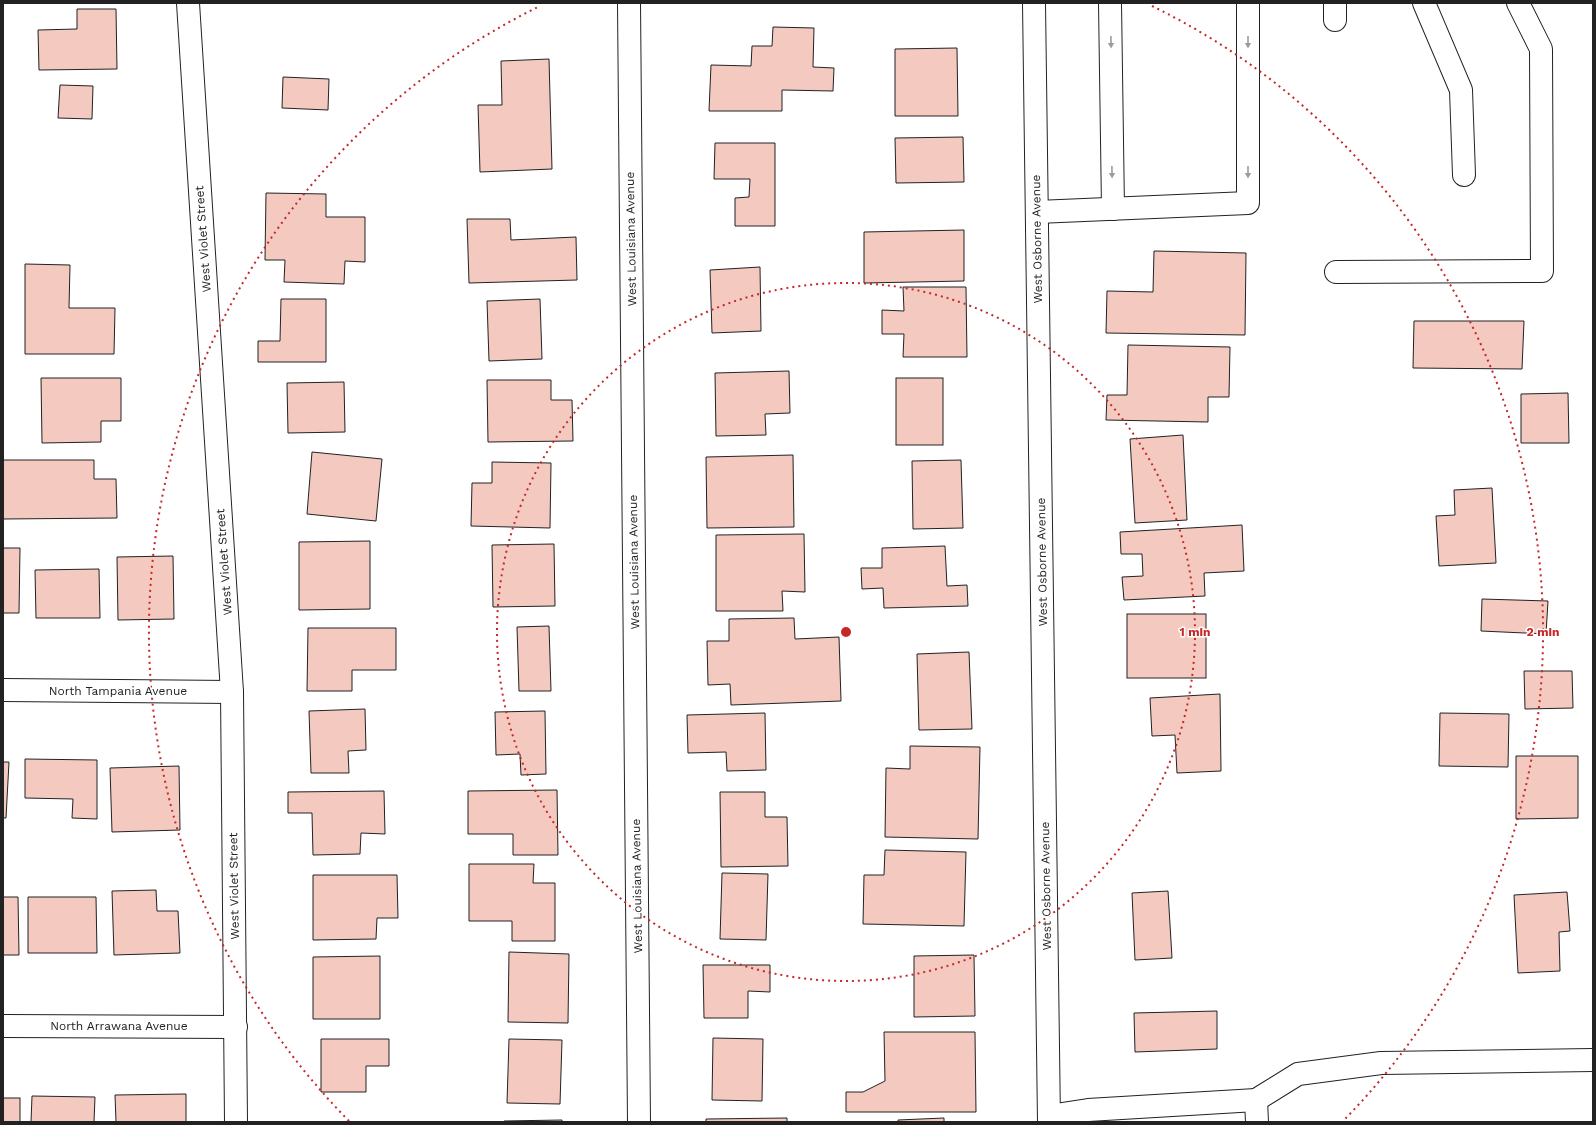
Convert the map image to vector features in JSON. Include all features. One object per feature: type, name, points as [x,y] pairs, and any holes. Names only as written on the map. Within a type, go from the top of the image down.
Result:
[{"type":"street","name":"West Violet Street","points":[[188,3],[232,692],[236,1122]]},
{"type":"street","name":"West Louisiana Avenue","points":[[629,3],[639,1122]]},
{"type":"street","name":"West Osborne Avenue","points":[[1034,3],[1049,1119]]},
{"type":"street","points":[[1110,3],[1113,209]]},
{"type":"street","points":[[1037,212],[1248,203],[1248,3]]},
{"type":"street","points":[[1424,3],[1461,90],[1464,175]]},
{"type":"street","points":[[1336,272],[1542,270],[1541,49],[1518,3]]},
{"type":"street","name":"North Tampania Avenue","points":[[3,690],[232,692]]},
{"type":"street","name":"North Arrawana Avenue","points":[[3,1026],[236,1027]]},
{"type":"street","points":[[1049,1119],[1088,1110],[1256,1100],[1298,1074],[1382,1063],[1593,1060]]},
{"type":"street","points":[[1256,1100],[1256,1122]]},
{"type":"building","points":[[77,9],[116,9],[117,69],[39,70],[38,30],[77,29]]},
{"type":"building","points":[[773,27],[814,28],[813,67],[834,68],[833,91],[782,90],[782,111],[709,111],[711,65],[751,66],[752,46],[772,46]]},
{"type":"building","points":[[957,48],[958,116],[895,116],[895,49]]},
{"type":"building","points":[[549,59],[552,169],[480,172],[478,105],[502,105],[501,61]]},
{"type":"building","points":[[283,77],[329,79],[328,110],[282,108]]},
{"type":"building","points":[[60,85],[93,86],[92,119],[58,118]]},
{"type":"building","points":[[963,137],[964,182],[896,183],[895,138]]},
{"type":"building","points":[[715,143],[775,143],[775,226],[735,226],[735,198],[749,197],[750,179],[714,179]]},
{"type":"building","points":[[266,193],[326,194],[326,217],[365,217],[365,262],[345,261],[344,284],[284,282],[285,260],[265,260]]},
{"type":"building","points":[[467,219],[510,219],[511,240],[576,237],[577,280],[469,283]]},
{"type":"building","points":[[964,230],[964,281],[864,283],[864,232]]},
{"type":"building","points":[[1154,251],[1246,253],[1245,335],[1106,333],[1107,291],[1153,292]]},
{"type":"building","points":[[25,264],[70,265],[69,308],[115,308],[114,354],[25,354]]},
{"type":"building","points":[[760,267],[761,331],[712,333],[710,270]]},
{"type":"building","points":[[903,287],[966,287],[967,357],[903,357],[904,334],[882,334],[882,310],[904,311]]},
{"type":"building","points":[[281,299],[326,299],[326,362],[258,362],[258,341],[280,341]]},
{"type":"building","points":[[540,299],[542,359],[489,361],[487,301]]},
{"type":"building","points":[[1414,321],[1524,321],[1522,369],[1413,368]]},
{"type":"building","points":[[1128,345],[1230,347],[1229,397],[1208,397],[1208,422],[1106,420],[1107,395],[1127,395]]},
{"type":"building","points":[[789,371],[790,413],[765,414],[766,435],[716,436],[715,373]]},
{"type":"building","points":[[41,378],[121,378],[121,421],[101,421],[101,442],[42,443]]},
{"type":"building","points":[[896,378],[943,378],[943,445],[896,445]]},
{"type":"building","points":[[487,380],[551,380],[551,400],[572,400],[573,441],[488,442]]},
{"type":"building","points":[[344,382],[345,432],[288,433],[287,383]]},
{"type":"building","points":[[1568,393],[1569,443],[1521,443],[1521,394]]},
{"type":"building","points":[[1183,435],[1187,520],[1135,523],[1130,439]]},
{"type":"building","points":[[312,452],[382,459],[376,521],[307,514]]},
{"type":"building","points":[[793,455],[794,527],[707,528],[706,457]]},
{"type":"building","points":[[3,460],[94,460],[94,479],[116,479],[117,518],[3,519]]},
{"type":"building","points":[[961,460],[963,528],[913,529],[912,461]]},
{"type":"building","points":[[492,462],[551,463],[550,528],[471,526],[472,483],[492,483]]},
{"type":"building","points":[[1492,488],[1496,563],[1439,566],[1436,516],[1455,515],[1454,490]]},
{"type":"building","points":[[1242,525],[1244,571],[1204,573],[1205,596],[1124,600],[1122,577],[1143,576],[1142,554],[1121,554],[1120,532]]},
{"type":"building","points":[[804,534],[805,592],[782,591],[783,611],[716,611],[716,535]]},
{"type":"building","points":[[370,541],[370,609],[299,610],[299,542]]},
{"type":"building","points":[[554,544],[555,606],[493,607],[492,545]]},
{"type":"building","points":[[945,546],[947,586],[967,585],[968,606],[884,608],[883,588],[862,589],[861,568],[882,568],[882,548]]},
{"type":"building","points":[[3,548],[20,548],[19,613],[3,613]]},
{"type":"building","points":[[173,556],[174,619],[118,620],[117,557]]},
{"type":"building","points":[[99,569],[100,618],[36,618],[35,570]]},
{"type":"building","points":[[1482,599],[1548,601],[1546,634],[1481,631]]},
{"type":"building","points":[[1127,614],[1206,614],[1206,678],[1127,678]]},
{"type":"building","points":[[794,618],[795,639],[839,637],[841,701],[731,705],[730,684],[708,685],[707,641],[729,641],[729,619]]},
{"type":"building","points":[[549,626],[551,691],[519,691],[517,627]]},
{"type":"building","points":[[308,628],[396,628],[396,670],[352,670],[352,691],[307,691]]},
{"type":"building","points":[[969,652],[972,729],[919,730],[917,654]]},
{"type":"building","points":[[1524,671],[1572,671],[1573,708],[1525,709]]},
{"type":"building","points":[[1220,694],[1221,771],[1177,773],[1175,735],[1152,736],[1150,698]]},
{"type":"building","points":[[365,709],[366,750],[348,751],[349,773],[311,773],[309,711]]},
{"type":"building","points":[[545,711],[546,774],[521,775],[520,754],[496,755],[495,712]]},
{"type":"building","points":[[765,713],[766,770],[727,771],[726,752],[688,753],[687,715]]},
{"type":"building","points":[[1440,713],[1509,714],[1508,767],[1439,766]]},
{"type":"building","points":[[910,746],[980,747],[978,839],[885,837],[886,768],[910,769]]},
{"type":"building","points":[[1516,756],[1578,756],[1578,818],[1516,819]]},
{"type":"building","points":[[25,759],[97,760],[97,819],[72,818],[73,799],[25,798]]},
{"type":"building","points":[[3,762],[9,762],[6,818],[3,818]]},
{"type":"building","points":[[179,766],[180,830],[112,832],[110,768]]},
{"type":"building","points":[[557,790],[558,855],[513,855],[513,834],[468,834],[468,791]]},
{"type":"building","points":[[384,791],[385,834],[361,833],[360,854],[313,855],[312,813],[288,813],[288,792]]},
{"type":"building","points":[[720,792],[765,792],[765,817],[787,817],[788,866],[721,867]]},
{"type":"building","points":[[885,850],[966,852],[964,926],[863,924],[864,875],[884,875]]},
{"type":"building","points":[[469,864],[534,864],[533,883],[555,883],[555,941],[512,941],[512,921],[469,921]]},
{"type":"building","points":[[722,873],[768,874],[766,940],[720,939]]},
{"type":"building","points":[[313,875],[397,875],[398,918],[377,918],[376,939],[313,940]]},
{"type":"building","points":[[156,890],[157,911],[178,911],[180,953],[114,955],[112,891]]},
{"type":"building","points":[[1168,891],[1172,958],[1135,960],[1132,893]]},
{"type":"building","points":[[1567,892],[1570,931],[1559,932],[1560,971],[1518,973],[1514,895]]},
{"type":"building","points":[[3,897],[18,897],[19,955],[3,955]]},
{"type":"building","points":[[28,897],[96,897],[97,953],[28,953]]},
{"type":"building","points":[[509,952],[569,954],[568,1023],[508,1022]]},
{"type":"building","points":[[974,955],[975,1016],[914,1017],[914,956]]},
{"type":"building","points":[[380,956],[380,1019],[313,1019],[313,957]]},
{"type":"building","points":[[703,965],[770,965],[770,992],[748,991],[748,1018],[704,1018]]},
{"type":"building","points":[[1217,1011],[1217,1049],[1135,1052],[1134,1013]]},
{"type":"building","points":[[884,1032],[975,1032],[976,1112],[846,1112],[846,1092],[863,1092],[885,1081]]},
{"type":"building","points":[[713,1038],[763,1039],[762,1101],[712,1100]]},
{"type":"building","points":[[321,1039],[389,1039],[389,1066],[366,1066],[366,1092],[321,1092]]},
{"type":"building","points":[[509,1039],[562,1040],[560,1104],[507,1103]]},
{"type":"building","points":[[186,1094],[186,1122],[116,1122],[115,1095]]},
{"type":"building","points":[[32,1096],[95,1097],[94,1122],[31,1122]]},
{"type":"building","points":[[3,1098],[20,1098],[20,1122],[3,1122]]},
{"type":"building","points":[[787,1118],[787,1122],[706,1122],[706,1119]]},
{"type":"building","points":[[944,1118],[944,1122],[898,1122],[898,1120]]},
{"type":"building","points":[[562,1120],[562,1122],[504,1122],[504,1121]]}]
